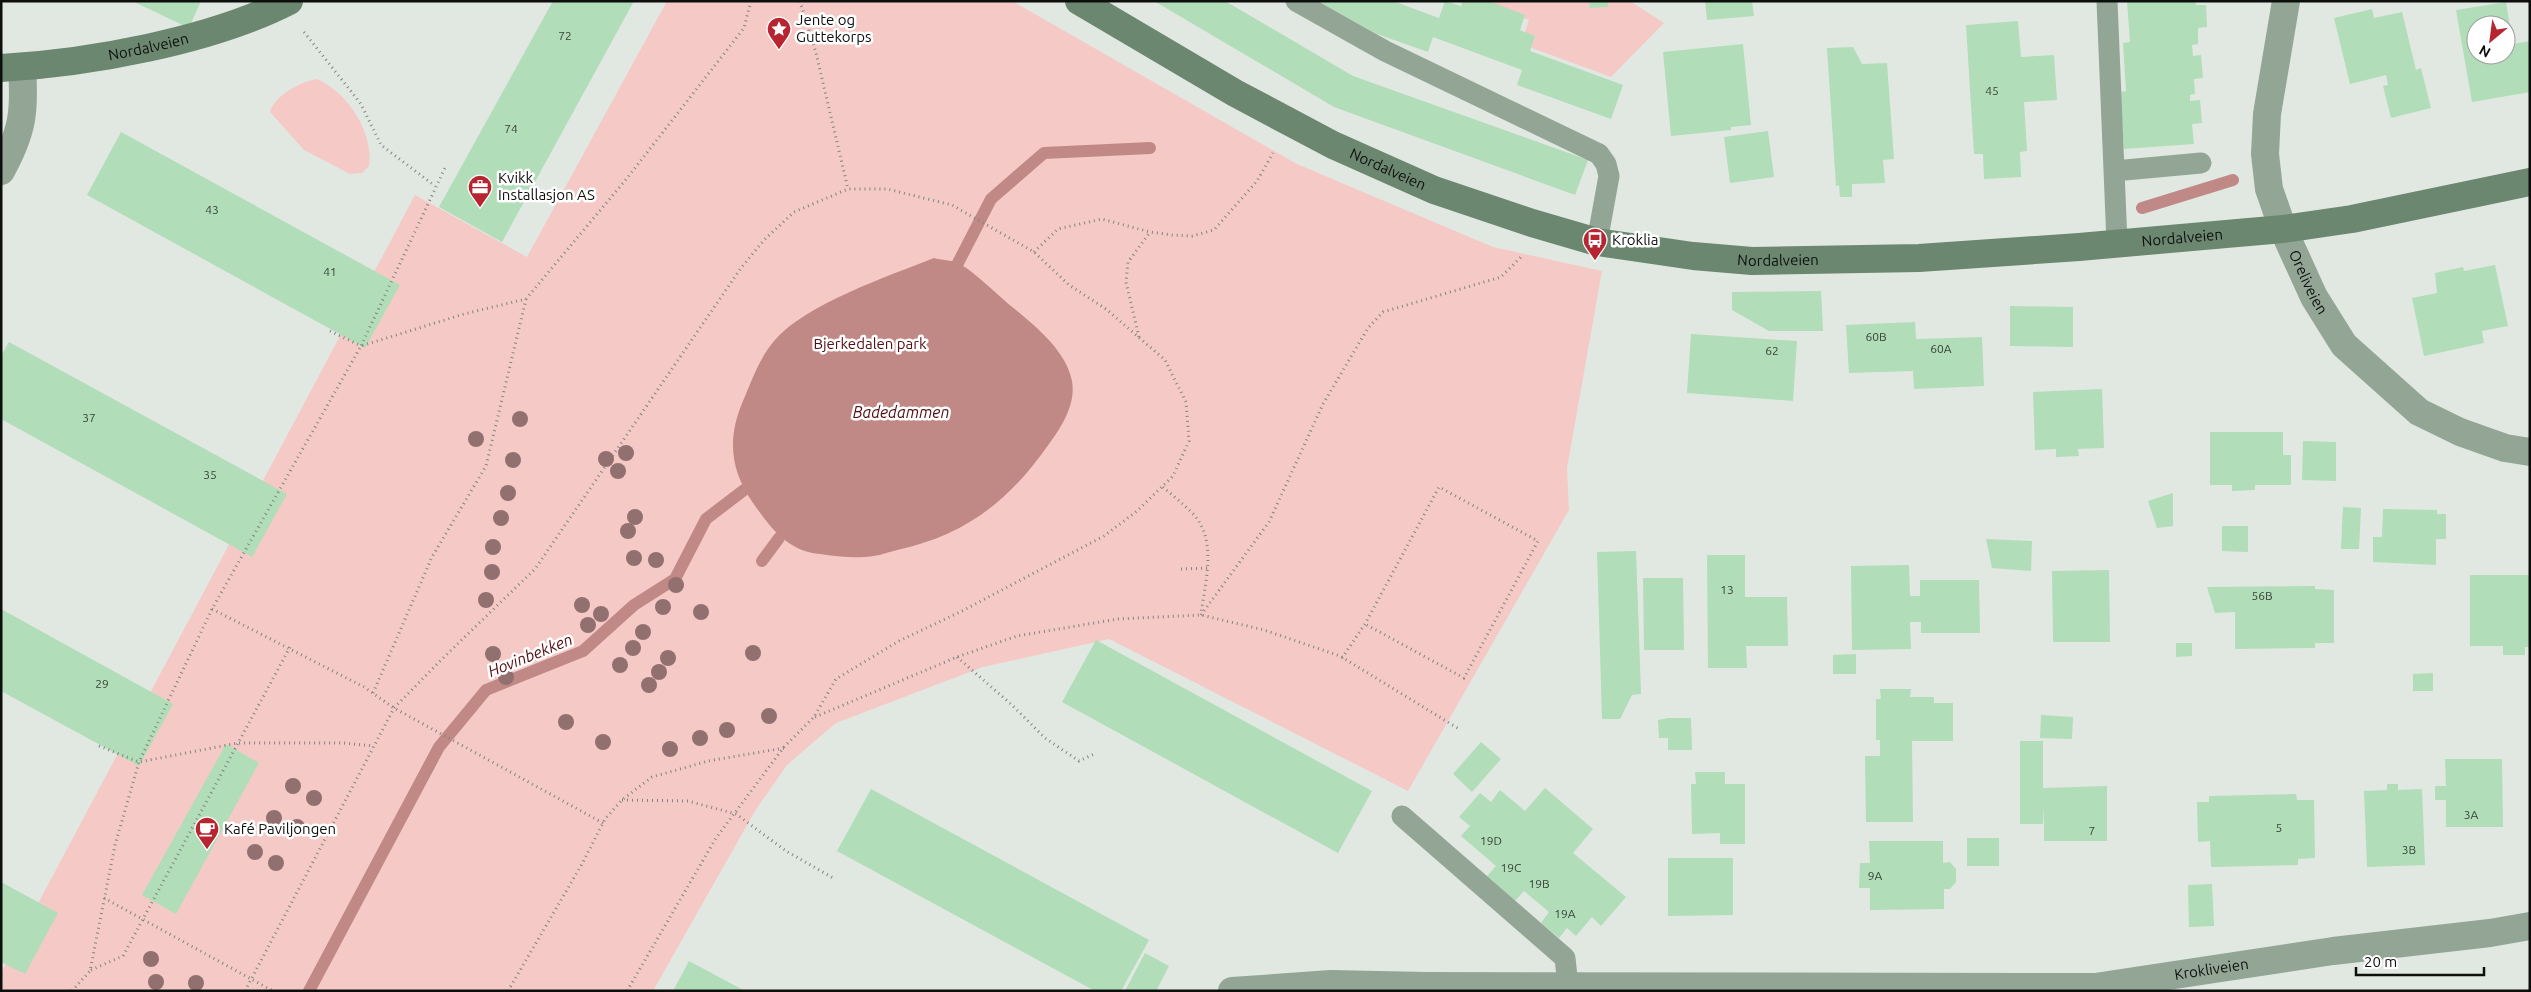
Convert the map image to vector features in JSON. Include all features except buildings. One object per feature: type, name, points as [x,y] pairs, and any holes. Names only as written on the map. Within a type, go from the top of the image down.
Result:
[{"type":"street","name":"Nordalveien","points":[[1079,1],[1235,93],[1332,145],[1434,190],[1597,242],[1692,256],[1752,261],[1919,258],[2283,229],[2400,210],[2530,182]]},
{"type":"street","name":"Oreliveien","points":[[2286,1],[2267,114],[2265,154],[2269,189],[2283,229],[2314,298],[2344,345],[2385,384],[2419,412],[2460,432],[2504,448],[2530,452]]},
{"type":"street","name":"Nordalveien","points":[[11,67],[162,44],[278,7]]},
{"type":"street","points":[[1,171],[21,129],[24,105],[11,67]]},
{"type":"street","name":"Krokliveien","points":[[1232,991],[1254,987],[1331,984],[2095,989],[2323,953],[2490,933],[2530,926]]},
{"type":"lane","points":[[1296,1],[1385,51],[1599,154],[1606,164],[1609,176],[1597,242]]},
{"type":"lane","points":[[2107,1],[2117,243]]},
{"type":"lane","points":[[2114,171],[2202,163]]},
{"type":"lane","points":[[1402,816],[1565,958],[1568,986]]},
{"type":"path","points":[[373,693],[432,557],[486,466],[526,299],[628,177],[744,28],[751,1]]},
{"type":"path","points":[[800,1],[816,53],[848,190]]},
{"type":"path","points":[[278,7],[300,27],[361,104],[381,145],[435,186]]},
{"type":"path","points":[[1034,252],[1058,230],[1102,219],[1150,232],[1192,236],[1214,230],[1257,181],[1277,146]]},
{"type":"path","points":[[90,971],[115,845],[139,762],[212,609],[361,346],[445,168]]},
{"type":"path","points":[[244,991],[394,708],[535,570],[740,268],[764,240],[794,212],[848,190],[887,189],[952,205],[994,231],[1034,252],[1069,284],[1106,309],[1165,360],[1186,402],[1189,441],[1173,476],[1163,487],[1104,536],[970,607],[899,641],[836,679],[814,717],[784,748],[716,838],[627,991]]},
{"type":"path","points":[[1139,338],[1126,282],[1128,262],[1150,232]]},
{"type":"path","points":[[1201,614],[1269,522],[1323,404],[1368,328],[1383,312],[1501,277],[1524,254]]},
{"type":"path","points":[[330,331],[361,346],[464,314],[526,299]]},
{"type":"path","points":[[1163,487],[1195,516],[1202,526],[1208,568],[1201,614]]},
{"type":"path","points":[[1342,658],[1365,624],[1439,488],[1538,541],[1464,678],[1365,624]]},
{"type":"path","points":[[1181,569],[1208,568]]},
{"type":"path","points":[[212,609],[290,647],[373,693],[394,708],[479,756],[603,823]]},
{"type":"path","points":[[814,717],[956,657],[1017,636],[1118,619],[1201,614],[1264,630],[1342,658],[1459,730]]},
{"type":"path","points":[[72,991],[90,971],[123,956],[290,647]]},
{"type":"path","points":[[956,657],[1012,705],[1044,738],[1079,761],[1094,754]]},
{"type":"path","points":[[99,746],[139,762],[238,743],[343,743],[374,746]]},
{"type":"path","points":[[508,991],[603,823],[622,800],[652,777],[708,761],[784,748]]},
{"type":"path","points":[[622,800],[688,800],[736,814],[786,851],[835,879]]},
{"type":"path","points":[[104,898],[271,990]]},
{"type":"green space","name":"Bjerkedalen park","points":[[667,1],[1012,1],[1297,164],[1493,247],[1602,271],[1567,468],[1569,510],[1408,791],[1109,639],[983,667],[836,723],[787,765],[755,811],[653,991],[1,991],[1,973],[415,195],[527,257]]},
{"type":"green space","points":[[1480,1],[1630,1],[1664,23],[1611,77],[1521,44],[1529,20]]},
{"type":"green space","points":[[317,79],[328,85],[348,103],[363,127],[369,153],[369,166],[362,173],[350,174],[304,150],[270,112],[277,100],[289,90]]},
{"type":"water","name":"Badedammen","points":[[934,258],[956,262],[964,266],[1048,339],[1063,359],[1072,381],[1072,398],[1067,414],[1049,444],[1018,482],[1002,499],[965,525],[922,543],[880,555],[836,556],[808,552],[798,548],[773,529],[753,503],[739,478],[733,454],[733,441],[738,415],[756,370],[774,341],[806,315],[849,292]]},
{"type":"waterway","name":"Hovinbekken","points":[[958,263],[991,199],[1044,153],[1150,148]]},
{"type":"waterway","name":"Hovinbekken","points":[[2142,208],[2233,180]]},
{"type":"waterway","name":"Hovinbekken","points":[[309,991],[439,747],[486,690],[583,651],[634,605],[675,579],[706,519],[744,490]]},
{"type":"waterway","points":[[762,561],[779,538]]},
{"type":"place","name":"Jente og Guttekorps","points":[[779,50]]},
{"type":"place","name":"Kvikk Installasjon AS","points":[[480,208]]},
{"type":"place","name":"Kroklia","points":[[1595,261]]},
{"type":"place","name":"Kafé Paviljongen","points":[[207,850]]}]
